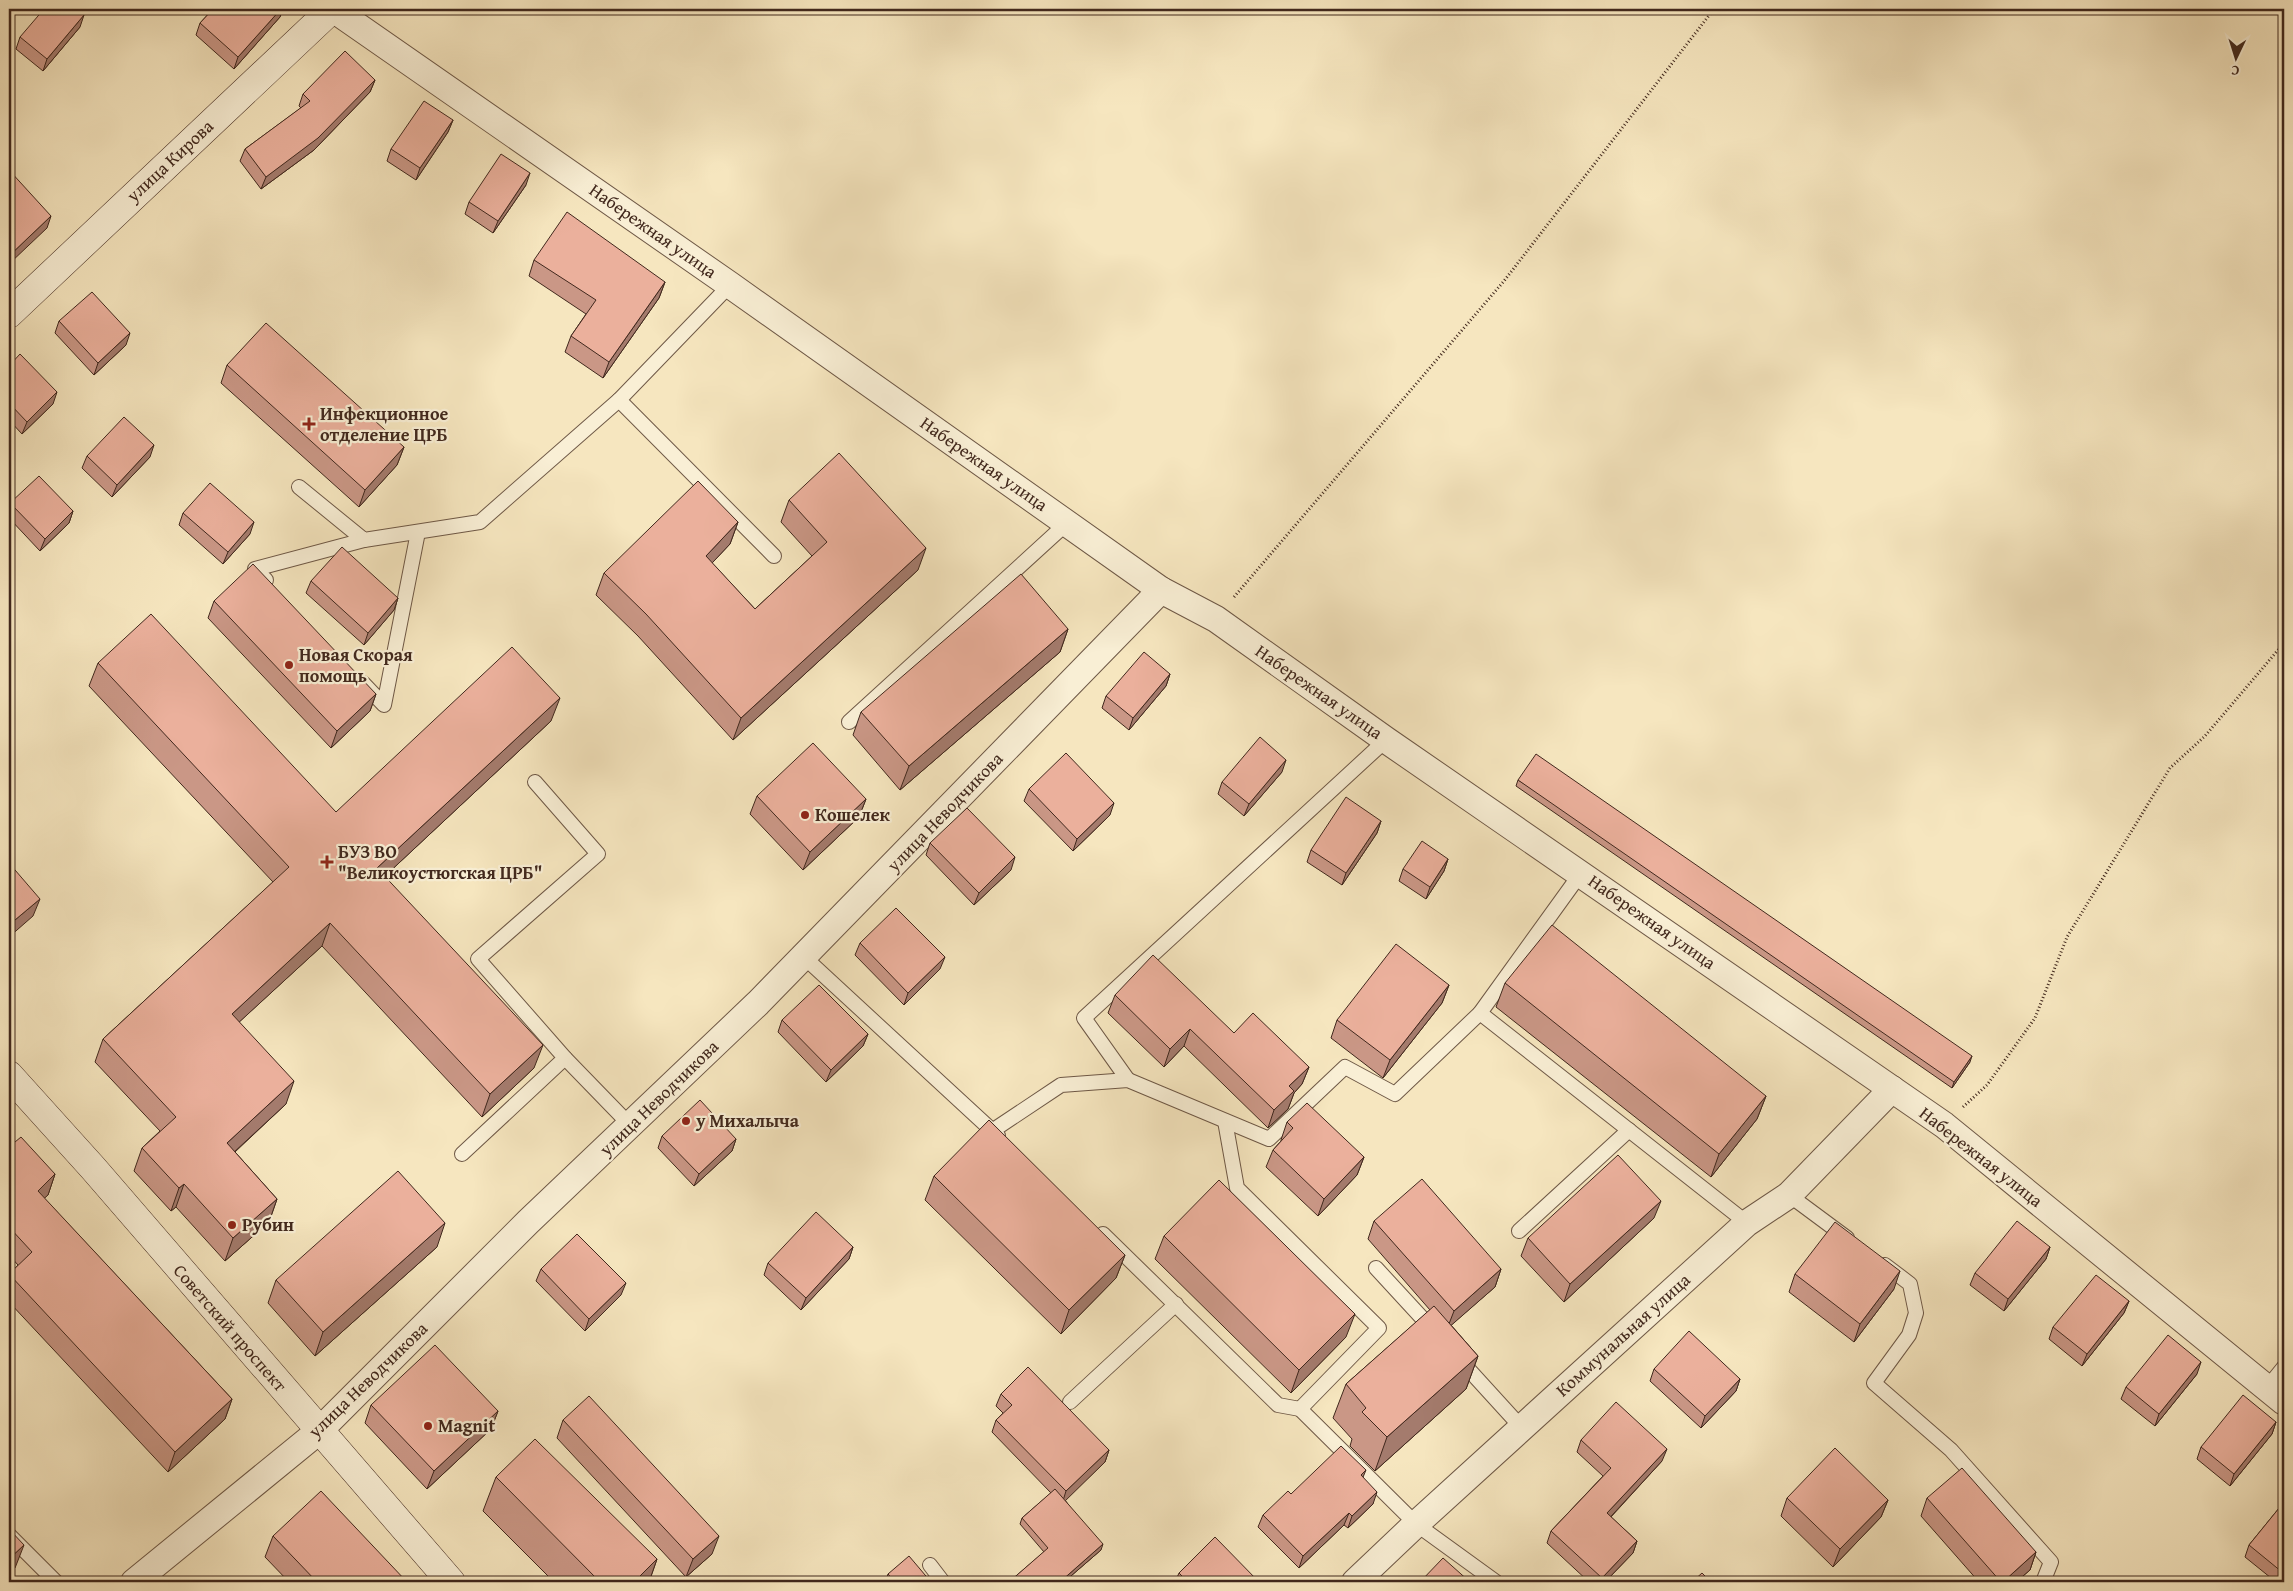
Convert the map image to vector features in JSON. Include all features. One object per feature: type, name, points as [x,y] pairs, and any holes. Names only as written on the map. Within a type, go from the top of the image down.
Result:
[{"type":"street","name":"Набережная улица","points":[[333,9],[730,285],[1161,590],[1216,618],[1386,740],[1581,872],[1944,1126],[2276,1395]]},
{"type":"street","name":"улица Кирова","points":[[9,314],[333,9]]},
{"type":"street","name":"улица Неводчикова","points":[[134,1582],[318,1431],[528,1222],[804,957],[1161,590]]},
{"type":"street","name":"Советский проспект","points":[[9,1075],[93,1168],[318,1431],[451,1582]]},
{"type":"street","name":"Коммунальная улица","points":[[1355,1582],[1416,1524],[1747,1223],[1789,1195],[1892,1089]]},
{"type":"lane","points":[[275,590],[255,569],[364,540],[480,522],[619,400],[730,285]]},
{"type":"lane","points":[[619,400],[774,556]]},
{"type":"lane","points":[[299,487],[364,540]]},
{"type":"lane","points":[[849,722],[1067,523]]},
{"type":"lane","points":[[357,676],[384,705],[418,532]]},
{"type":"lane","points":[[1128,1080],[1084,1018],[1386,740]]},
{"type":"lane","points":[[535,782],[598,854],[478,959],[565,1058],[630,1125]]},
{"type":"lane","points":[[992,1131],[1061,1085],[1128,1080],[1269,1139],[1345,1067],[1395,1094],[1480,1013],[1581,872]]},
{"type":"lane","points":[[804,957],[1006,1144]]},
{"type":"lane","points":[[1480,1013],[1747,1223]]},
{"type":"lane","points":[[462,1154],[565,1058]]},
{"type":"lane","points":[[1225,1121],[1237,1188],[1379,1328],[1300,1409]]},
{"type":"lane","points":[[1519,1231],[1629,1130]]},
{"type":"lane","points":[[1789,1195],[1910,1284],[1916,1313],[1909,1335],[1874,1382],[1951,1450],[2050,1562],[2043,1582]]},
{"type":"lane","points":[[1091,1223],[1278,1405],[1300,1409],[1416,1524],[1496,1582]]},
{"type":"lane","points":[[1376,1268],[1522,1428]]},
{"type":"lane","points":[[1070,1402],[1176,1304]]},
{"type":"lane","points":[[2276,1395],[2284,1367]]},
{"type":"lane","points":[[9,1535],[56,1582]]},
{"type":"lane","points":[[930,1565],[943,1582]]},
{"type":"path","points":[[1216,618],[1504,281],[1714,9]]},
{"type":"path","points":[[1944,1126],[1987,1085],[2035,1018],[2067,937],[2170,768],[2205,736],[2284,643]]},
{"type":"building","points":[[44,9],[77,9],[84,15],[47,59],[20,37]]},
{"type":"building","points":[[213,9],[281,9],[238,57],[200,23]]},
{"type":"building","points":[[345,51],[375,80],[318,138],[266,177],[245,149],[310,101],[303,94]]},
{"type":"building","points":[[424,101],[453,120],[420,168],[391,149]]},
{"type":"building","points":[[501,154],[530,173],[498,221],[469,202]]},
{"type":"building","points":[[9,170],[51,216],[9,256]]},
{"type":"building","points":[[567,212],[665,282],[609,362],[571,336],[596,300],[534,260]]},
{"type":"building","points":[[92,292],[130,333],[98,363],[59,321]]},
{"type":"building","name":"Инфекционное отделение ЦРБ","points":[[266,323],[404,447],[365,490],[227,365]]},
{"type":"building","points":[[20,354],[57,392],[27,422],[9,403],[9,366]]},
{"type":"building","points":[[124,417],[154,445],[117,485],[87,456]]},
{"type":"building","points":[[839,453],[926,548],[741,718],[646,614],[604,573],[698,481],[738,522],[706,556],[755,609],[827,542],[789,500]]},
{"type":"building","points":[[39,476],[73,511],[45,539],[10,503]]},
{"type":"building","points":[[210,483],[254,522],[228,552],[183,513]]},
{"type":"building","points":[[342,547],[398,598],[368,633],[311,581]]},
{"type":"building","name":"Новая Скорая помощь","points":[[253,564],[376,694],[337,731],[214,601]]},
{"type":"building","points":[[1021,574],[1068,629],[909,766],[861,712]]},
{"type":"building","name":"БУЗ ВО \"Великоустюгская ЦРБ\"","points":[[151,614],[336,812],[512,647],[560,698],[377,868],[543,1045],[490,1094],[330,923],[232,1014],[294,1081],[227,1143],[277,1199],[233,1238],[184,1184],[179,1188],[142,1148],[176,1117],[103,1039],[289,867],[98,663]]},
{"type":"building","points":[[1144,652],[1170,674],[1133,718],[1106,696]]},
{"type":"building","points":[[1260,737],[1286,760],[1249,804],[1222,782]]},
{"type":"building","name":"Кошелек","points":[[813,743],[866,799],[810,852],[757,796]]},
{"type":"building","points":[[1066,753],[1114,803],[1077,839],[1029,789]]},
{"type":"building","points":[[1536,754],[1972,1056],[1954,1082],[1518,780]]},
{"type":"building","points":[[1346,797],[1381,821],[1346,873],[1311,850]]},
{"type":"building","points":[[967,808],[1015,857],[979,893],[930,843]]},
{"type":"building","points":[[1422,841],[1448,859],[1430,887],[1403,869]]},
{"type":"building","points":[[9,863],[40,899],[9,925]]},
{"type":"building","points":[[896,908],[945,957],[908,993],[860,943]]},
{"type":"building","points":[[1552,925],[1766,1096],[1719,1154],[1505,983]]},
{"type":"building","points":[[1396,944],[1449,985],[1390,1060],[1337,1020]]},
{"type":"building","points":[[1153,955],[1234,1033],[1253,1013],[1309,1067],[1289,1086],[1294,1091],[1274,1110],[1190,1029],[1170,1049],[1115,995]]},
{"type":"building","points":[[819,985],[868,1034],[831,1070],[782,1020]]},
{"type":"building","points":[[700,1100],[736,1139],[699,1174],[662,1136]]},
{"type":"building","points":[[1307,1103],[1364,1157],[1324,1199],[1273,1150],[1293,1128],[1287,1122]]},
{"type":"building","points":[[989,1120],[1125,1255],[1069,1310],[934,1176]]},
{"type":"building","points":[[21,1137],[55,1174],[38,1191],[232,1399],[175,1452],[9,1274],[32,1252],[9,1227],[9,1147]]},
{"type":"building","points":[[1618,1155],[1661,1201],[1570,1284],[1528,1238]]},
{"type":"building","points":[[398,1171],[445,1223],[323,1332],[276,1280]]},
{"type":"building","points":[[1422,1179],[1501,1269],[1454,1311],[1374,1221]]},
{"type":"building","points":[[1219,1180],[1355,1314],[1299,1370],[1164,1236]]},
{"type":"building","points":[[816,1212],[853,1247],[806,1298],[768,1263]]},
{"type":"building","points":[[2017,1221],[2050,1247],[2008,1299],[1975,1273]]},
{"type":"building","points":[[1835,1222],[1900,1271],[1860,1324],[1795,1274]]},
{"type":"building","points":[[577,1234],[626,1283],[589,1319],[541,1269]]},
{"type":"building","points":[[2096,1275],[2129,1301],[2087,1354],[2053,1327]]},
{"type":"building","points":[[1434,1306],[1478,1356],[1387,1437],[1362,1412],[1366,1408],[1346,1384]]},
{"type":"building","points":[[1689,1331],[1740,1379],[1705,1416],[1654,1369]]},
{"type":"building","points":[[2168,1335],[2201,1362],[2159,1414],[2126,1387]]},
{"type":"building","name":"Magnit","points":[[435,1345],[498,1411],[434,1471],[371,1405]]},
{"type":"building","points":[[1028,1367],[1109,1450],[1066,1491],[996,1420],[1012,1405],[1001,1394]]},
{"type":"building","points":[[2243,1395],[2276,1422],[2234,1474],[2201,1447]]},
{"type":"building","points":[[589,1396],[719,1536],[693,1559],[563,1420]]},
{"type":"building","points":[[1616,1402],[1667,1449],[1607,1513],[1637,1541],[1602,1578],[1551,1531],[1611,1468],[1581,1440]]},
{"type":"building","points":[[535,1439],[657,1559],[634,1582],[600,1582],[496,1477]]},
{"type":"building","points":[[1341,1446],[1366,1470],[1361,1475],[1377,1492],[1352,1516],[1349,1513],[1303,1556],[1263,1515],[1288,1491],[1291,1494]]},
{"type":"building","points":[[1835,1448],[1888,1500],[1840,1549],[1787,1498]]},
{"type":"building","points":[[1962,1468],[2036,1552],[2003,1582],[1927,1498]]},
{"type":"building","points":[[1055,1489],[1103,1544],[1060,1582],[1009,1582],[1048,1548],[1022,1518]]},
{"type":"building","points":[[321,1491],[407,1582],[317,1582],[273,1536]]},
{"type":"building","points":[[2284,1502],[2284,1570],[2282,1572],[2249,1545]]},
{"type":"building","points":[[9,1529],[24,1545],[9,1559]]},
{"type":"building","points":[[1215,1537],[1259,1582],[1188,1582],[1179,1573]]},
{"type":"building","points":[[909,1556],[931,1582],[895,1582],[888,1574]]},
{"type":"building","points":[[1443,1558],[1470,1582],[1420,1582]]},
{"type":"building","points":[[1702,1573],[1711,1582],[1692,1582]]},
{"type":"place","name":"Инфекционное отделение ЦРБ","points":[[309,424]]},
{"type":"place","name":"Новая Скорая помощь","points":[[289,665]]},
{"type":"place","name":"Кошелек","points":[[805,815]]},
{"type":"place","name":"БУЗ ВО \"Великоустюгская ЦРБ\"","points":[[327,862]]},
{"type":"place","name":"у Михалыча","points":[[686,1121]]},
{"type":"place","name":"Рубин","points":[[232,1225]]},
{"type":"place","name":"Magnit","points":[[428,1426]]}]
